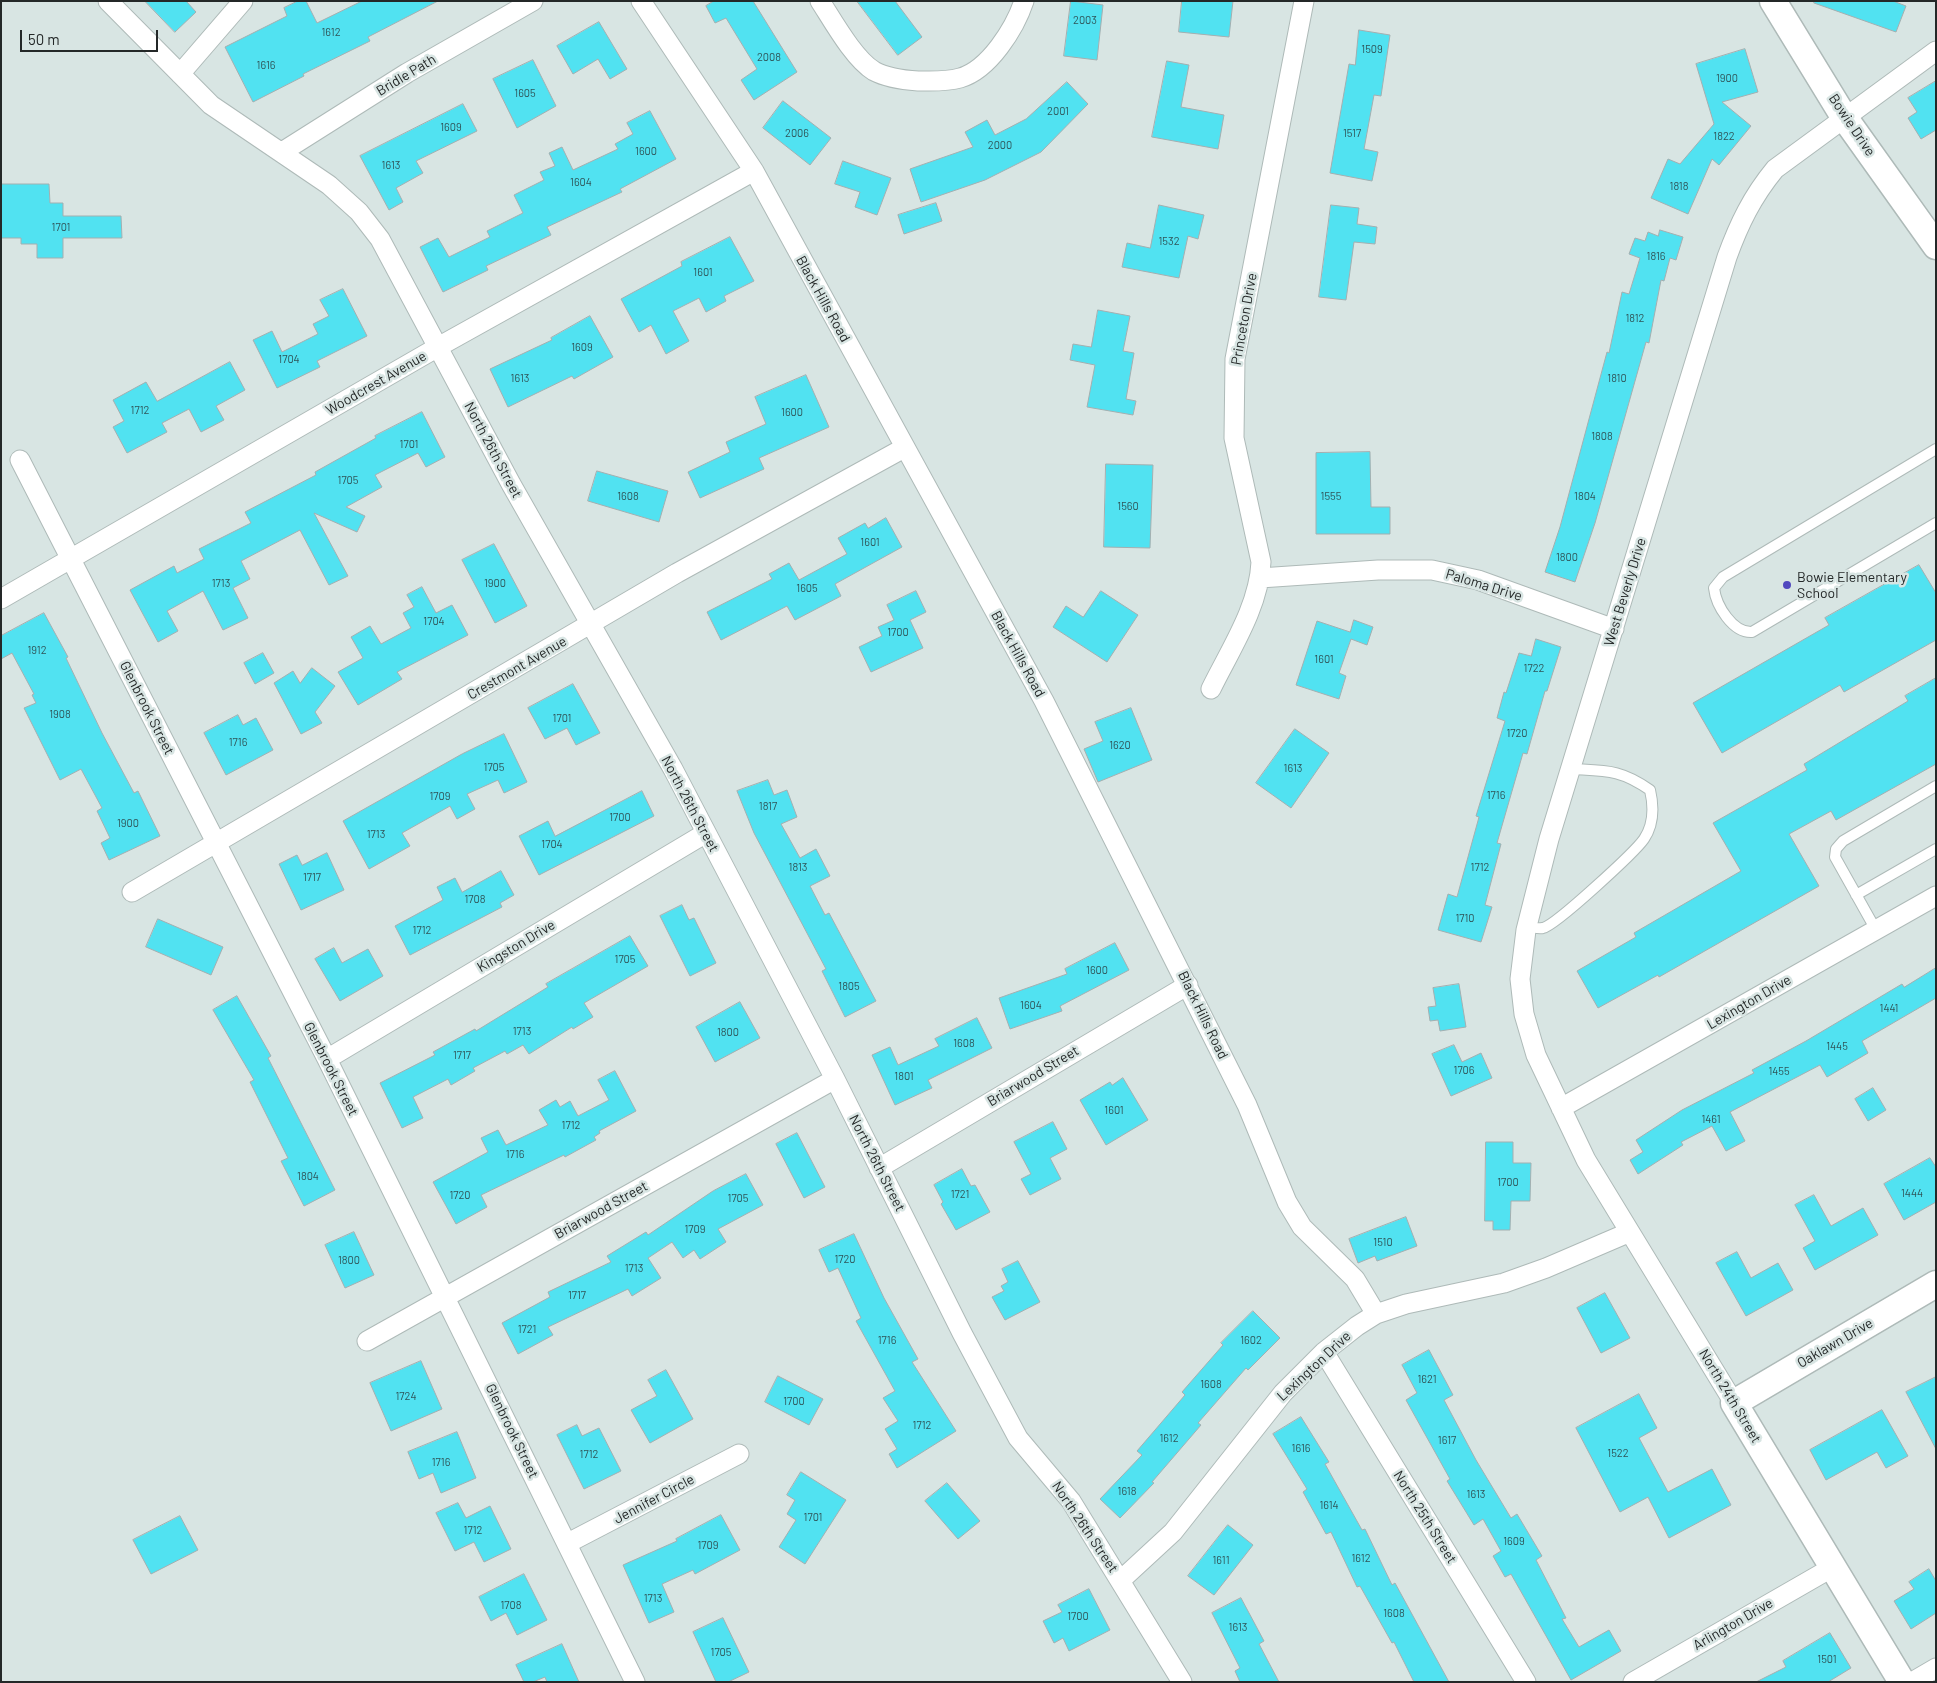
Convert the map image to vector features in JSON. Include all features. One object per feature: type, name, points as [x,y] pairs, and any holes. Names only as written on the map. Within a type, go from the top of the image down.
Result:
[{"type":"street","name":"North 26th Street","points":[[108,1],[211,105],[329,185],[358,212],[380,239],[591,625],[673,769],[835,1079],[962,1333],[1018,1438],[1071,1501],[1182,1682]]},
{"type":"street","points":[[180,74],[243,1]]},
{"type":"street","name":"Bridle Path","points":[[282,152],[407,73],[533,1]]},
{"type":"street","name":"Black Hills Road","points":[[641,1],[754,171],[1044,701],[1247,1105],[1287,1202],[1302,1227],[1355,1279],[1376,1314]]},
{"type":"street","points":[[820,1],[843,37],[874,71],[898,80],[943,82],[962,78],[981,65],[1010,33],[1024,1]]},
{"type":"street","name":"Princeton Drive","points":[[1212,689],[1252,603],[1260,578],[1260,562],[1234,438],[1235,359],[1304,1]]},
{"type":"street","name":"Bowie Drive","points":[[1773,1],[1844,117],[1936,246]]},
{"type":"street","name":"West Beverly Drive","points":[[1561,1108],[1536,1055],[1524,1014],[1520,979],[1527,926],[1549,839],[1727,257],[1741,219],[1756,193],[1774,169],[1936,51]]},
{"type":"street","name":"Woodcrest Avenue","points":[[1,599],[438,347],[754,171]]},
{"type":"street","name":"Crestmont Avenue","points":[[132,892],[677,573],[904,448]]},
{"type":"street","name":"Glenbrook Street","points":[[20,460],[327,1059],[635,1682]]},
{"type":"street","name":"Paloma Drive","points":[[1260,578],[1378,570],[1432,570],[1478,580],[1614,629]]},
{"type":"street","name":"Kingston Drive","points":[[327,1059],[706,834]]},
{"type":"street","name":"Lexington Drive","points":[[1561,1108],[1936,896]]},
{"type":"street","name":"Briarwood Street","points":[[879,1168],[1188,985]]},
{"type":"street","name":"Briarwood Street","points":[[367,1341],[835,1079]]},
{"type":"street","name":"North 24th Street","points":[[1561,1108],[1586,1160],[1902,1682]]},
{"type":"street","name":"Lexington Drive","points":[[1121,1580],[1173,1532],[1283,1393],[1324,1352],[1376,1314],[1406,1304],[1504,1283],[1546,1268],[1630,1232]]},
{"type":"street","name":"Oaklawn Drive","points":[[1734,1402],[1936,1284]]},
{"type":"street","name":"North 25th Street","points":[[1324,1352],[1526,1682]]},
{"type":"street","name":"Jennifer Circle","points":[[568,1544],[739,1454]]},
{"type":"street","name":"Arlington Drive","points":[[1633,1682],[1833,1567]]},
{"type":"street","points":[[1912,1682],[1936,1668]]},
{"type":"lane","points":[[1936,449],[1723,576],[1714,588],[1715,596],[1733,626],[1742,633],[1752,632],[1936,523]]},
{"type":"lane","points":[[1527,926],[1543,928],[1569,912],[1644,839],[1652,818],[1653,803],[1650,790],[1631,777],[1614,771],[1571,769]]},
{"type":"lane","points":[[1876,930],[1835,857],[1836,849],[1843,841],[1936,786]]},
{"type":"lane","points":[[1856,895],[1936,850]]},
{"type":"building","points":[[145,1],[186,1],[196,12],[175,32]]},
{"type":"building","points":[[298,1],[306,1],[317,23],[362,1],[438,1],[368,37],[370,41],[303,74],[304,76],[253,102],[225,47],[287,16],[284,8]]},
{"type":"building","points":[[714,1],[753,1],[797,72],[754,100],[741,80],[757,69],[726,18],[715,23],[706,6]]},
{"type":"building","points":[[857,1],[895,1],[922,37],[898,55]]},
{"type":"building","points":[[1071,1],[1103,5],[1097,60],[1064,56]]},
{"type":"building","points":[[1182,1],[1233,1],[1229,37],[1179,32]]},
{"type":"building","points":[[1815,1],[1893,1],[1906,6],[1896,32],[1814,3]]},
{"type":"building","points":[[599,22],[627,69],[610,79],[598,59],[573,74],[557,46]]},
{"type":"building","points":[[1359,30],[1390,35],[1381,96],[1374,95],[1364,149],[1378,152],[1372,181],[1330,173],[1349,64],[1355,65]]},
{"type":"building","points":[[1745,49],[1758,92],[1722,102],[1751,126],[1719,165],[1712,159],[1688,214],[1651,198],[1668,159],[1680,164],[1714,124],[1696,64]]},
{"type":"building","points":[[533,60],[556,106],[517,128],[493,79]]},
{"type":"building","points":[[1167,61],[1189,65],[1181,107],[1224,115],[1218,149],[1152,137]]},
{"type":"building","points":[[1936,81],[1936,130],[1921,139],[1908,118],[1917,112],[1908,98]]},
{"type":"building","points":[[1067,82],[1088,104],[1041,152],[985,180],[921,202],[910,169],[973,147],[965,132],[987,120],[995,135],[1026,119]]},
{"type":"building","points":[[783,101],[831,138],[810,165],[763,128]]},
{"type":"building","points":[[463,104],[477,131],[416,161],[423,173],[396,188],[403,202],[389,210],[360,156]]},
{"type":"building","points":[[650,111],[676,159],[620,189],[622,192],[547,227],[551,235],[486,266],[488,270],[443,292],[420,247],[438,238],[449,257],[490,237],[487,231],[523,213],[514,195],[544,180],[540,172],[555,166],[549,153],[562,147],[573,170],[618,149],[615,144],[633,134],[627,123]]},
{"type":"building","points":[[843,161],[891,178],[877,215],[855,207],[860,192],[835,184]]},
{"type":"building","points":[[1,184],[49,184],[50,203],[63,203],[63,216],[121,216],[122,238],[63,238],[63,258],[37,258],[37,244],[21,244],[21,238],[1,238]]},
{"type":"building","points":[[936,203],[942,221],[904,234],[898,215]]},
{"type":"building","points":[[1159,205],[1204,215],[1198,239],[1188,236],[1179,278],[1122,267],[1127,243],[1150,248]]},
{"type":"building","points":[[1331,205],[1359,208],[1357,224],[1377,227],[1375,244],[1354,242],[1346,300],[1319,297]]},
{"type":"building","points":[[1660,230],[1683,237],[1676,260],[1670,258],[1664,281],[1661,280],[1649,343],[1646,342],[1595,523],[1575,582],[1545,572],[1560,527],[1607,352],[1609,353],[1622,292],[1629,294],[1640,258],[1629,254],[1635,238],[1645,241],[1648,232],[1658,236]]},
{"type":"building","points":[[730,237],[754,281],[724,296],[726,301],[706,312],[699,298],[673,311],[689,341],[666,354],[651,325],[639,332],[621,299],[682,266],[681,262]]},
{"type":"building","points":[[343,289],[367,336],[317,361],[320,367],[277,388],[253,340],[272,331],[282,352],[318,334],[313,324],[329,316],[320,300]]},
{"type":"building","points":[[1098,310],[1130,316],[1123,351],[1134,353],[1126,399],[1136,401],[1133,415],[1087,407],[1095,365],[1070,360],[1073,344],[1091,347]]},
{"type":"building","points":[[590,316],[613,357],[574,379],[572,376],[508,407],[490,369],[552,340],[551,338]]},
{"type":"building","points":[[230,362],[245,390],[216,406],[224,420],[201,432],[189,409],[162,423],[167,432],[127,453],[113,427],[124,421],[113,400],[146,382],[157,401]]},
{"type":"building","points":[[806,375],[829,427],[759,458],[764,469],[700,498],[688,472],[730,452],[726,442],[766,424],[755,397]]},
{"type":"building","points":[[422,412],[445,457],[426,467],[418,453],[375,475],[382,487],[346,507],[365,516],[357,532],[314,513],[348,576],[329,585],[300,530],[241,561],[250,579],[233,588],[248,618],[223,630],[203,591],[167,611],[178,631],[158,642],[130,590],[174,566],[177,573],[204,559],[199,549],[251,523],[245,512],[316,475],[315,472],[376,438],[375,436]]},
{"type":"building","points":[[1370,452],[1371,507],[1390,507],[1390,534],[1316,534],[1316,453]]},
{"type":"building","points":[[1106,464],[1153,465],[1150,548],[1104,547]]},
{"type":"building","points":[[597,471],[668,491],[659,522],[588,501]]},
{"type":"building","points":[[886,518],[902,547],[835,584],[841,596],[795,620],[787,606],[721,640],[707,612],[772,579],[769,574],[789,563],[799,580],[847,554],[838,538],[865,523],[868,528]]},
{"type":"building","points":[[494,544],[527,606],[495,623],[462,560]]},
{"type":"building","points":[[1919,565],[1936,593],[1936,640],[1844,692],[1840,685],[1722,753],[1693,703],[1829,625],[1825,618]]},
{"type":"building","points":[[422,587],[436,613],[452,605],[468,635],[397,672],[402,679],[358,705],[338,672],[363,658],[351,637],[370,626],[381,644],[411,628],[403,613],[414,607],[407,595]]},
{"type":"building","points":[[916,591],[926,612],[910,620],[923,648],[871,672],[859,647],[882,636],[878,627],[894,620],[887,605]]},
{"type":"building","points":[[1101,591],[1138,615],[1107,662],[1053,627],[1066,606],[1083,617]]},
{"type":"building","points":[[44,613],[68,657],[66,658],[102,733],[134,793],[138,791],[160,836],[109,860],[101,843],[110,838],[97,811],[102,808],[81,769],[60,780],[24,708],[36,703],[32,695],[34,694],[12,653],[1,659],[1,636]]},
{"type":"building","points":[[1354,620],[1373,627],[1367,645],[1351,639],[1339,673],[1346,676],[1339,699],[1296,685],[1317,621],[1350,632]]},
{"type":"building","points":[[1536,639],[1561,647],[1547,691],[1545,691],[1527,754],[1523,753],[1497,843],[1501,844],[1485,905],[1492,907],[1481,942],[1438,930],[1448,894],[1457,897],[1479,817],[1476,816],[1505,721],[1497,718],[1504,692],[1506,693],[1519,653],[1531,656]]},
{"type":"building","points":[[263,653],[274,673],[255,684],[244,663]]},
{"type":"building","points":[[312,668],[335,686],[315,712],[322,723],[301,734],[274,683],[293,671],[300,683]]},
{"type":"building","points":[[1936,678],[1936,764],[1836,820],[1831,811],[1789,834],[1819,886],[1659,977],[1658,975],[1598,1008],[1577,971],[1636,937],[1634,933],[1741,871],[1713,823],[1807,770],[1804,764],[1908,701],[1905,696]]},
{"type":"building","points":[[573,684],[600,733],[576,745],[567,728],[545,739],[528,708]]},
{"type":"building","points":[[1131,708],[1152,760],[1098,782],[1084,749],[1103,741],[1095,722]]},
{"type":"building","points":[[238,715],[243,725],[256,718],[273,750],[226,775],[204,733]]},
{"type":"building","points":[[1295,729],[1329,753],[1291,808],[1256,783]]},
{"type":"building","points":[[504,734],[527,782],[504,793],[498,780],[467,794],[475,809],[457,819],[450,806],[402,833],[410,846],[369,869],[343,821],[462,754]]},
{"type":"building","points":[[768,780],[774,795],[787,790],[797,817],[781,824],[800,858],[816,849],[830,876],[810,886],[825,915],[829,913],[876,1001],[845,1017],[822,971],[826,969],[754,833],[737,791]]},
{"type":"building","points":[[642,791],[654,816],[539,875],[519,836],[548,821],[555,836]]},
{"type":"building","points":[[327,853],[344,890],[301,910],[279,864],[297,855],[302,865]]},
{"type":"building","points":[[501,871],[514,895],[500,903],[502,907],[410,955],[395,926],[443,900],[437,887],[455,878],[462,892]]},
{"type":"building","points":[[682,905],[689,920],[694,918],[716,963],[690,976],[660,916]]},
{"type":"building","points":[[158,919],[223,947],[211,975],[146,947]]},
{"type":"building","points":[[630,936],[648,966],[584,1003],[593,1017],[573,1029],[572,1027],[529,1054],[523,1045],[507,1054],[505,1051],[473,1068],[475,1071],[451,1085],[448,1079],[413,1097],[423,1118],[402,1128],[380,1083],[435,1055],[433,1052],[475,1029],[476,1031],[548,987],[546,984]]},
{"type":"building","points":[[1115,943],[1129,970],[1060,1006],[1062,1011],[1010,1029],[999,998],[1067,974],[1065,969]]},
{"type":"building","points":[[334,948],[342,963],[368,949],[383,976],[340,1001],[315,959]]},
{"type":"building","points":[[1936,968],[1936,998],[1862,1041],[1868,1053],[1827,1077],[1820,1065],[1730,1112],[1745,1141],[1726,1151],[1712,1126],[1681,1142],[1683,1145],[1638,1174],[1630,1160],[1643,1152],[1636,1140],[1682,1110],[1754,1073],[1752,1070],[1806,1041],[1902,984],[1904,987]]},
{"type":"building","points":[[1459,984],[1466,1027],[1440,1031],[1438,1020],[1430,1021],[1428,1007],[1436,1006],[1433,988]]},
{"type":"building","points":[[237,996],[271,1056],[268,1058],[335,1190],[304,1206],[281,1161],[288,1158],[250,1082],[254,1080],[213,1010]]},
{"type":"building","points":[[740,1002],[760,1038],[715,1062],[696,1027]]},
{"type":"building","points":[[977,1018],[992,1048],[928,1080],[932,1088],[895,1105],[872,1055],[890,1047],[898,1065],[939,1046],[935,1039]]},
{"type":"building","points":[[1454,1045],[1462,1062],[1481,1053],[1492,1078],[1451,1096],[1432,1054]]},
{"type":"building","points":[[615,1071],[636,1111],[599,1131],[600,1133],[594,1137],[596,1140],[565,1157],[564,1155],[481,1195],[487,1207],[456,1224],[433,1182],[488,1152],[481,1138],[498,1130],[506,1145],[548,1125],[539,1110],[556,1100],[560,1107],[570,1101],[578,1116],[609,1100],[598,1080]]},
{"type":"building","points":[[1123,1078],[1148,1120],[1106,1145],[1080,1100],[1110,1082],[1112,1085]]},
{"type":"building","points":[[1873,1088],[1886,1110],[1868,1121],[1855,1099]]},
{"type":"building","points":[[1053,1122],[1067,1149],[1050,1158],[1061,1179],[1030,1195],[1021,1179],[1031,1174],[1014,1142]]},
{"type":"building","points":[[797,1133],[825,1187],[804,1198],[776,1144]]},
{"type":"building","points":[[1486,1142],[1513,1142],[1513,1163],[1531,1163],[1530,1201],[1511,1201],[1510,1230],[1493,1230],[1493,1221],[1485,1221]]},
{"type":"building","points":[[1930,1158],[1936,1167],[1936,1202],[1904,1220],[1884,1184]]},
{"type":"building","points":[[962,1169],[971,1186],[975,1185],[990,1212],[956,1230],[941,1204],[943,1202],[934,1185]]},
{"type":"building","points":[[746,1174],[763,1205],[718,1229],[726,1242],[700,1259],[694,1250],[683,1258],[672,1242],[648,1258],[661,1278],[632,1296],[628,1289],[548,1327],[553,1335],[518,1354],[502,1323],[550,1297],[548,1292],[611,1262],[607,1256],[646,1232],[648,1235],[713,1191]]},
{"type":"building","points":[[1814,1195],[1831,1226],[1863,1208],[1878,1235],[1815,1270],[1803,1248],[1815,1241],[1795,1205]]},
{"type":"building","points":[[1406,1217],[1417,1246],[1377,1261],[1375,1256],[1358,1263],[1349,1239]]},
{"type":"building","points":[[354,1232],[374,1275],[345,1288],[325,1245]]},
{"type":"building","points":[[854,1234],[884,1298],[918,1359],[912,1362],[956,1431],[897,1468],[889,1454],[897,1449],[885,1429],[898,1421],[883,1398],[895,1391],[856,1321],[861,1318],[838,1268],[829,1272],[819,1250]]},
{"type":"building","points":[[1737,1252],[1751,1278],[1778,1263],[1793,1290],[1746,1316],[1716,1263]]},
{"type":"building","points":[[1018,1261],[1040,1302],[1005,1320],[992,1297],[1004,1291],[1001,1286],[1008,1282],[1002,1269]]},
{"type":"building","points":[[1605,1293],[1630,1338],[1601,1353],[1577,1308]]},
{"type":"building","points":[[1253,1311],[1280,1338],[1248,1370],[1246,1368],[1198,1423],[1201,1425],[1152,1482],[1154,1483],[1120,1518],[1100,1499],[1142,1455],[1137,1451],[1185,1395],[1182,1392],[1223,1345],[1221,1343]]},
{"type":"building","points":[[1429,1350],[1453,1395],[1444,1400],[1476,1460],[1511,1518],[1517,1514],[1542,1556],[1536,1560],[1566,1618],[1562,1619],[1579,1647],[1609,1630],[1621,1651],[1571,1680],[1511,1574],[1505,1577],[1493,1556],[1501,1551],[1483,1519],[1474,1525],[1447,1481],[1450,1479],[1406,1400],[1417,1393],[1402,1365]]},
{"type":"building","points":[[421,1361],[442,1409],[391,1431],[370,1383]]},
{"type":"building","points":[[666,1370],[693,1419],[650,1443],[631,1410],[657,1396],[648,1380]]},
{"type":"building","points":[[778,1376],[823,1399],[809,1425],[765,1402]]},
{"type":"building","points":[[1936,1377],[1936,1449],[1906,1392]]},
{"type":"building","points":[[1639,1394],[1657,1428],[1639,1438],[1668,1492],[1712,1469],[1731,1505],[1669,1538],[1648,1497],[1620,1512],[1576,1428]]},
{"type":"building","points":[[1882,1410],[1908,1456],[1886,1468],[1877,1452],[1826,1480],[1810,1450]]},
{"type":"building","points":[[1301,1417],[1329,1462],[1325,1464],[1362,1530],[1365,1529],[1392,1585],[1395,1583],[1449,1682],[1414,1682],[1394,1642],[1392,1643],[1360,1586],[1357,1587],[1331,1532],[1326,1534],[1303,1492],[1307,1489],[1273,1434]]},
{"type":"building","points":[[577,1425],[582,1436],[599,1428],[621,1471],[584,1489],[557,1435]]},
{"type":"building","points":[[457,1432],[476,1478],[441,1493],[433,1473],[419,1479],[408,1452]]},
{"type":"building","points":[[801,1472],[846,1500],[805,1564],[779,1547],[796,1520],[787,1514],[795,1500],[787,1495]]},
{"type":"building","points":[[947,1483],[980,1521],[958,1539],[925,1501]]},
{"type":"building","points":[[458,1503],[466,1518],[490,1506],[511,1549],[484,1562],[474,1542],[455,1551],[436,1513]]},
{"type":"building","points":[[721,1515],[740,1550],[695,1574],[693,1570],[662,1584],[674,1612],[649,1623],[623,1565],[677,1541],[676,1539]]},
{"type":"building","points":[[180,1516],[198,1550],[151,1574],[133,1540]]},
{"type":"building","points":[[1228,1525],[1253,1545],[1214,1595],[1188,1576]]},
{"type":"building","points":[[1929,1569],[1936,1581],[1936,1613],[1911,1629],[1894,1601],[1914,1589],[1909,1582]]},
{"type":"building","points":[[524,1574],[547,1620],[517,1635],[506,1613],[491,1621],[479,1597]]},
{"type":"building","points":[[1089,1589],[1110,1630],[1069,1651],[1063,1638],[1054,1643],[1043,1621],[1062,1612],[1058,1605]]},
{"type":"building","points":[[1241,1598],[1264,1641],[1259,1644],[1279,1682],[1240,1682],[1235,1671],[1240,1668],[1212,1613]]},
{"type":"building","points":[[723,1618],[749,1672],[728,1682],[716,1682],[693,1632]]},
{"type":"building","points":[[1830,1633],[1851,1668],[1828,1682],[1756,1682],[1786,1667],[1783,1661]]},
{"type":"building","points":[[562,1644],[579,1682],[547,1682],[545,1677],[533,1682],[524,1682],[516,1665]]},
{"type":"place","name":"Bowie Elementary School","points":[[1787,585]]}]
